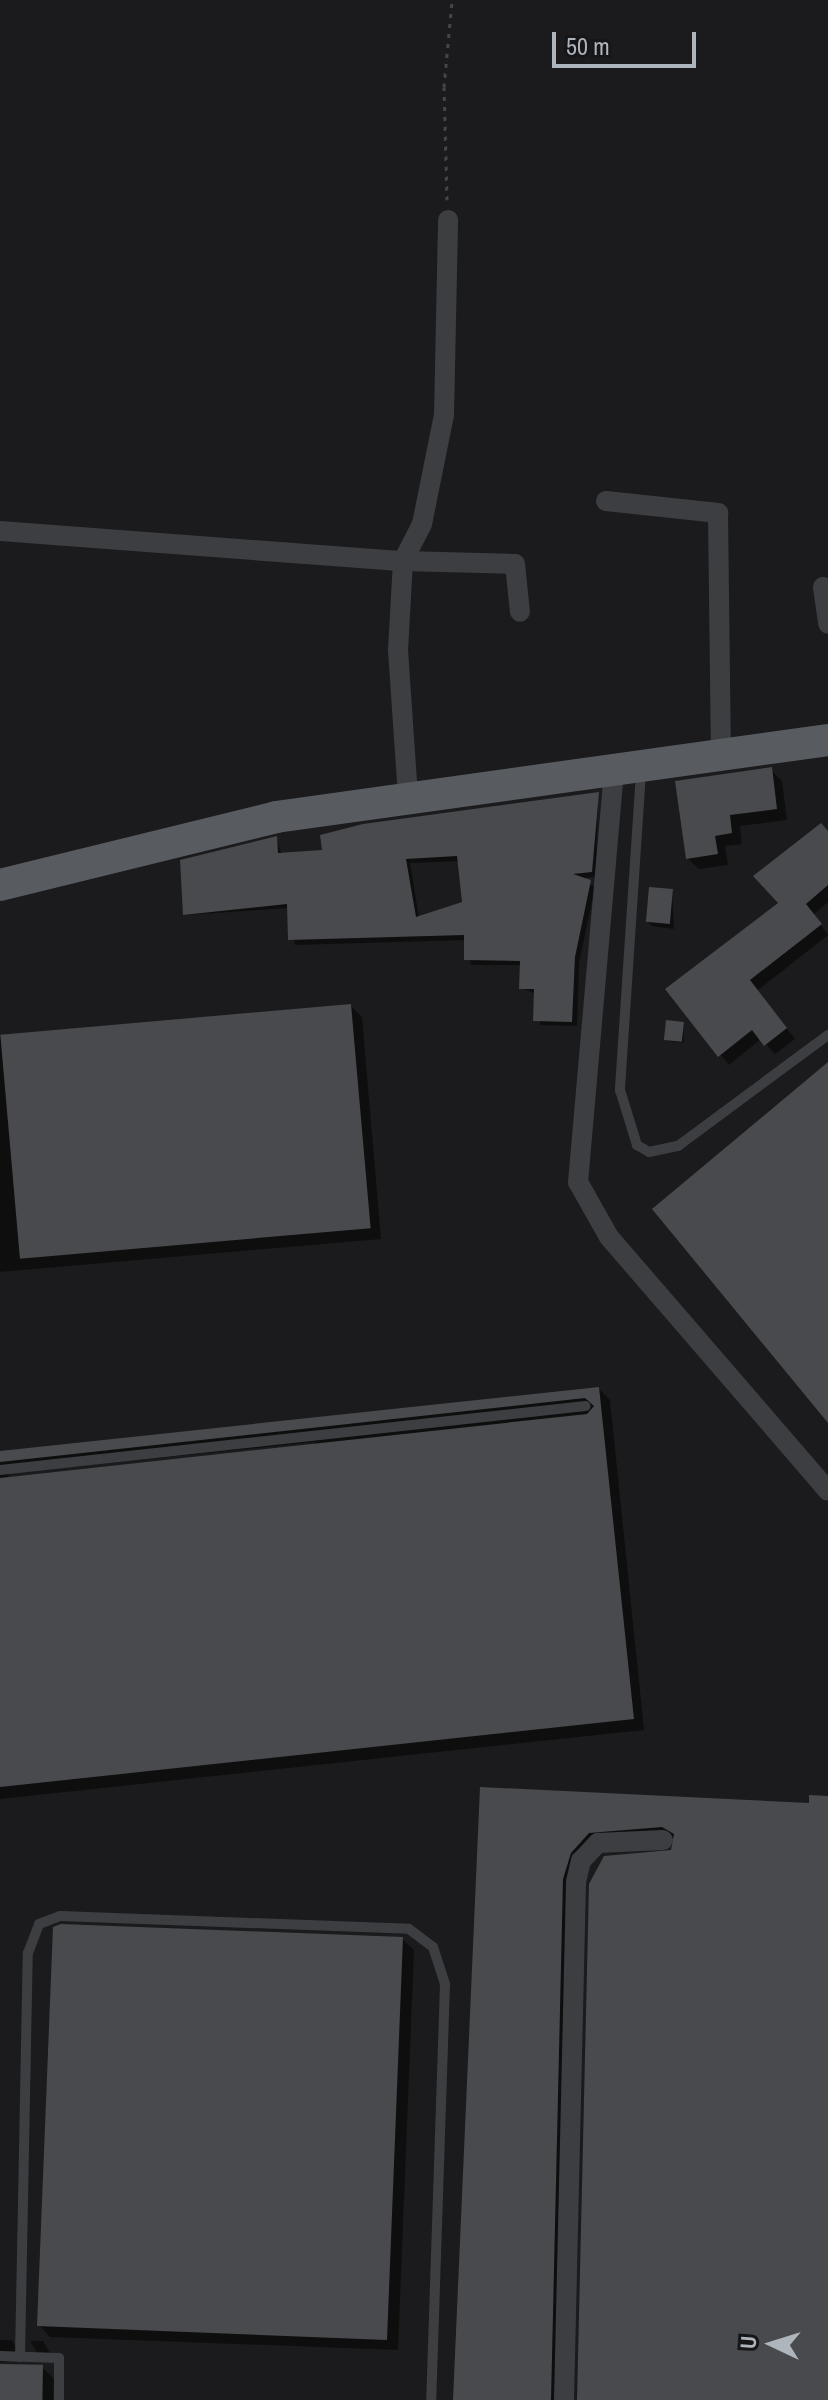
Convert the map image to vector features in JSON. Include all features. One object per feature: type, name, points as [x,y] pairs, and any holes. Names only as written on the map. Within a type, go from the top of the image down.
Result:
[{"type":"main road","points":[[0,885],[276,817],[828,740]]},
{"type":"street","points":[[408,798],[398,650],[403,561],[422,524],[444,415],[448,220]]},
{"type":"street","points":[[606,501],[718,513],[721,757]]},
{"type":"street","points":[[0,531],[403,561],[515,564],[520,612]]},
{"type":"street","points":[[823,587],[828,624]]},
{"type":"street","points":[[627,769],[578,1182],[619,1248],[828,1491]]},
{"type":"street","points":[[564,2400],[576,1882],[581,1861],[598,1843],[663,1840]]},
{"type":"lane","points":[[627,769],[620,1090],[637,1145],[649,1152],[678,1146],[828,1035]]},
{"type":"lane","points":[[0,1470],[586,1406]]},
{"type":"lane","points":[[20,2357],[28,1953],[39,1924],[60,1916],[409,1929],[442,1959],[445,1984],[431,2400]]},
{"type":"lane","points":[[0,2356],[59,2358],[59,2400]]},
{"type":"path","points":[[448,220],[444,87],[452,0]]},
{"type":"building","points":[[772,767],[777,809],[730,815],[732,833],[715,836],[718,854],[686,859],[675,781]]},
{"type":"building","points":[[599,792],[592,872],[573,874],[591,880],[575,957],[572,1022],[533,1021],[534,989],[519,989],[520,961],[464,960],[464,935],[288,940],[287,904],[183,915],[180,860],[277,836],[278,853],[322,850],[320,835],[363,824]],"holes":[[[457,856],[462,902],[416,917],[406,859]]]},
{"type":"building","points":[[821,823],[828,831],[828,885],[806,904],[822,924],[750,980],[787,1028],[764,1046],[752,1030],[718,1057],[665,989],[778,903],[753,876]]},
{"type":"building","points":[[649,887],[673,889],[670,924],[646,922]]},
{"type":"building","points":[[351,1004],[371,1228],[20,1259],[0,1035]]},
{"type":"building","points":[[666,1020],[684,1022],[682,1042],[664,1040]]},
{"type":"building","points":[[828,1062],[828,1423],[652,1209]]},
{"type":"building","points":[[599,1387],[634,1719],[0,1787],[0,1478],[587,1414],[594,1406],[585,1398],[0,1462],[0,1451]]},
{"type":"building","points":[[480,1787],[809,1803],[809,1795],[828,1796],[828,2400],[577,2400],[589,1884],[604,1856],[671,1850],[674,1834],[662,1827],[589,1833],[571,1853],[563,1879],[551,2400],[453,2400]]},
{"type":"building","points":[[61,1924],[403,1937],[387,2340],[37,2326],[53,1927]]},
{"type":"building","points":[[0,2364],[43,2365],[42,2400],[0,2400]]}]
